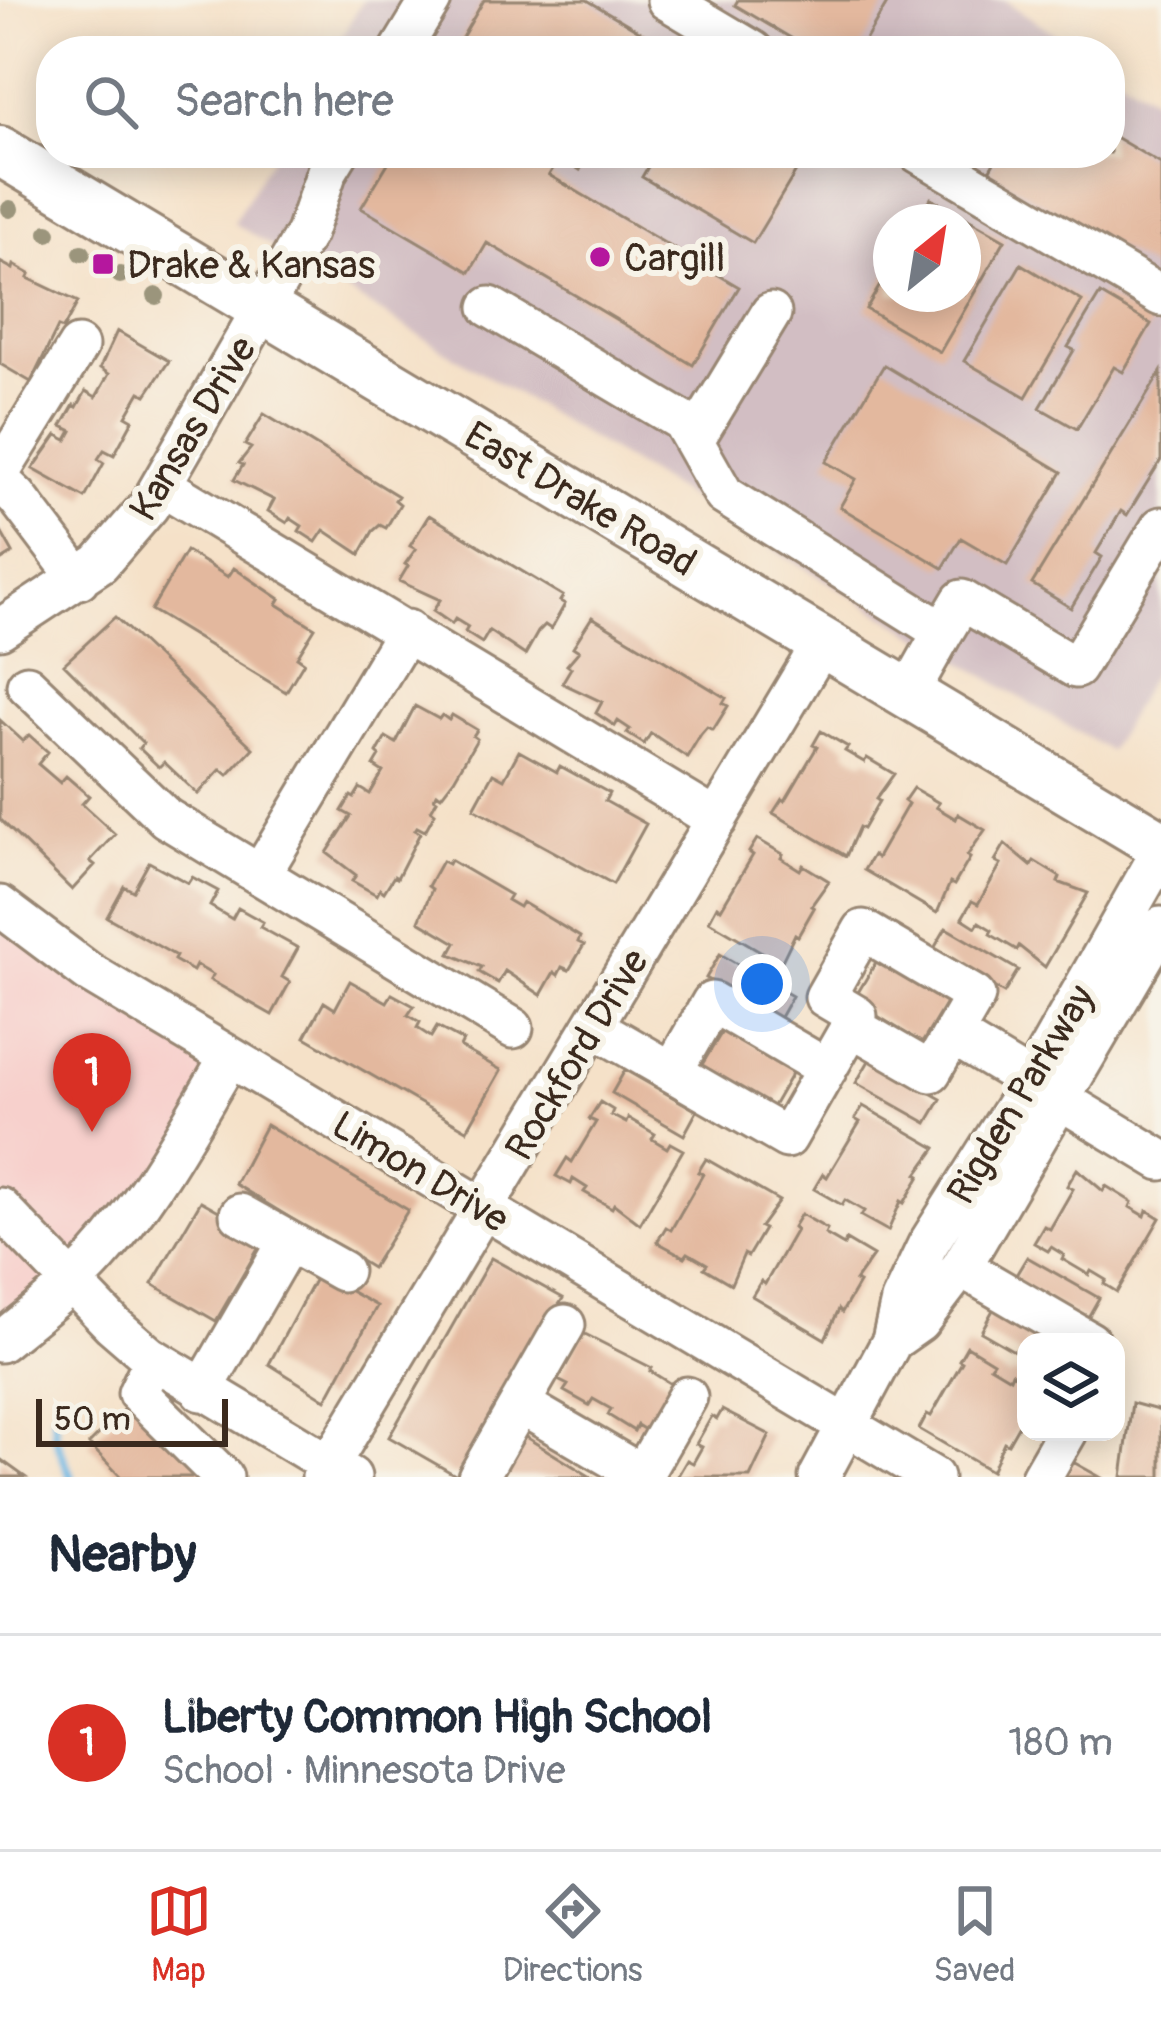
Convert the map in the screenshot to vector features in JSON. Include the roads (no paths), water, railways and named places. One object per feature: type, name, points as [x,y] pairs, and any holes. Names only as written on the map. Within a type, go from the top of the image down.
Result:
[{"type":"main road","name":"East Drake Road","points":[[0,151],[1161,849]]},
{"type":"street","points":[[409,36],[430,0]]},
{"type":"street","points":[[667,0],[728,36]]},
{"type":"street","name":"Kansas Drive","points":[[0,628],[79,579],[119,543],[163,486],[306,233],[329,168]]},
{"type":"street","points":[[944,168],[1161,296]]},
{"type":"street","points":[[490,307],[682,421],[724,495],[943,632]]},
{"type":"street","points":[[694,440],[772,313]]},
{"type":"street","points":[[79,346],[0,477],[79,579]]},
{"type":"street","points":[[163,486],[717,820]]},
{"type":"street","points":[[908,694],[962,599],[1076,668],[1161,527]]},
{"type":"street","points":[[260,875],[406,630]]},
{"type":"street","name":"Rockford Drive","points":[[334,1473],[482,1208],[823,642]]},
{"type":"street","points":[[27,685],[166,818],[513,1028]]},
{"type":"street","name":"Rigden Parkway","points":[[892,1342],[919,1322],[961,1268],[1161,849]]},
{"type":"street","name":"Limon Drive","points":[[5,923],[932,1477]]},
{"type":"street","name":"Rigden Parkway","points":[[819,1477],[892,1342],[901,1301],[928,1246],[1161,927]]},
{"type":"street","points":[[594,1027],[787,1138],[851,1025],[857,1016],[825,997],[863,930],[975,996],[932,1072],[851,1025]]},
{"type":"street","points":[[672,1072],[712,1002],[827,1069]]},
{"type":"street","points":[[953,1035],[1161,1160]]},
{"type":"street","points":[[0,1342],[73,1282],[110,1243],[155,1181],[230,1057]]},
{"type":"street","points":[[0,1208],[112,1324],[154,1359],[334,1473]]},
{"type":"street","points":[[240,1214],[342,1271]]},
{"type":"street","points":[[202,1391],[288,1242]]},
{"type":"street","points":[[961,1268],[1074,1333]]},
{"type":"street","points":[[478,1477],[565,1325]]},
{"type":"street","points":[[154,1359],[138,1394],[223,1477]]},
{"type":"street","points":[[520,1404],[642,1476],[687,1397]]},
{"type":"street","points":[[1041,1477],[1062,1441]]},
{"type":"waterway","points":[[54,1416],[55,1436],[71,1477]]},
{"type":"place","name":"Cargill","points":[[600,257]]},
{"type":"place","name":"Drake & Kansas","points":[[103,264]]},
{"type":"place","name":"Liberty Common High School","points":[[92,1132]]}]
